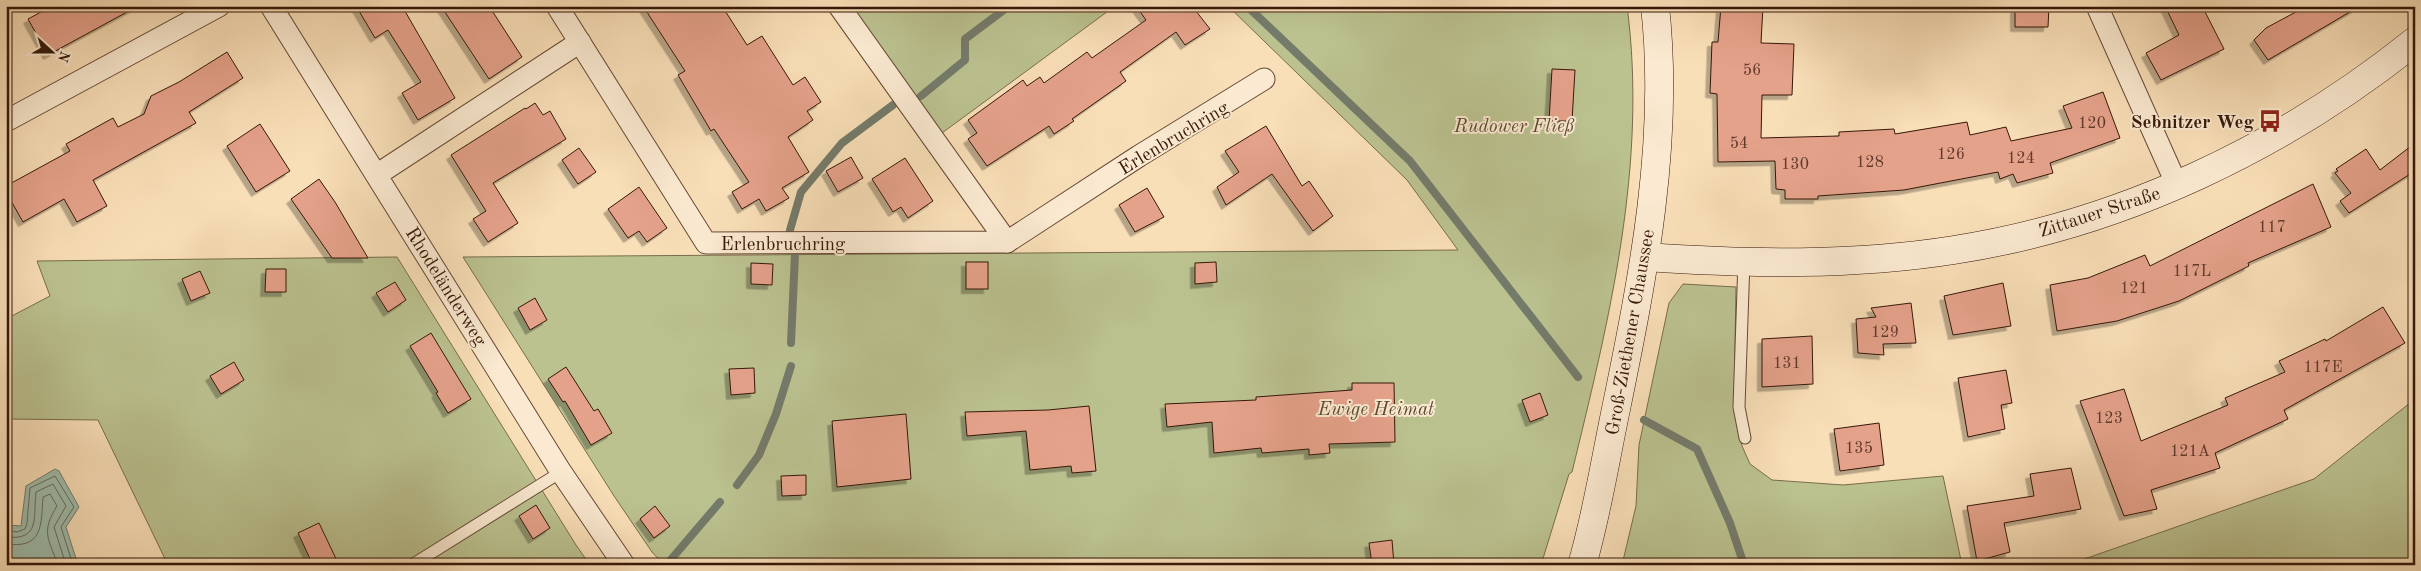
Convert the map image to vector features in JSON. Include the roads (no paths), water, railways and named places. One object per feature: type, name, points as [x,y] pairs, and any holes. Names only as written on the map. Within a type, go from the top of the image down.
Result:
[{"type":"street","points":[[6,121],[219,6]]},
{"type":"street","name":"Rhodeländerweg","points":[[271,6],[378,174],[561,472],[624,565]]},
{"type":"street","name":"Erlenbruchring","points":[[557,6],[706,243],[1007,242],[1139,156],[1264,79]]},
{"type":"street","points":[[839,6],[1007,242]]},
{"type":"street","name":"Groß-Ziethener Chaussee","points":[[1582,565],[1602,480],[1646,257],[1659,127],[1660,49],[1655,6]]},
{"type":"street","points":[[2097,6],[2177,185]]},
{"type":"street","name":"Zittauer Straße","points":[[1646,257],[1814,262],[1884,258],[1955,250],[2011,239],[2094,216],[2177,185],[2278,135],[2348,91],[2415,41]]},
{"type":"street","points":[[378,174],[580,42]]},
{"type":"lane","points":[[1744,260],[1739,407],[1745,438]]},
{"type":"lane","points":[[412,565],[561,472]]},
{"type":"water","points":[[55,469],[59,471],[79,507],[66,527],[78,565],[6,565],[6,525],[21,526],[26,486]]},
{"type":"waterway","points":[[921,96],[965,60],[965,39],[1009,6]]},
{"type":"waterway","name":"Rudower Fließ","points":[[1247,6],[1410,161],[1578,377]]},
{"type":"waterway","points":[[790,230],[801,192],[842,143],[893,105]]},
{"type":"waterway","points":[[791,343],[795,254]]},
{"type":"waterway","points":[[737,485],[759,455],[776,414],[791,366]]},
{"type":"waterway","name":"Rudower Fließ","points":[[1644,420],[1697,449],[1730,523],[1744,565]]},
{"type":"waterway","points":[[668,563],[720,502]]},
{"type":"place","name":"Sebnitzer Weg","points":[[2270,121]]},
{"type":"park label","name":"Ewige Heimat","points":[[1376,408]]}]
